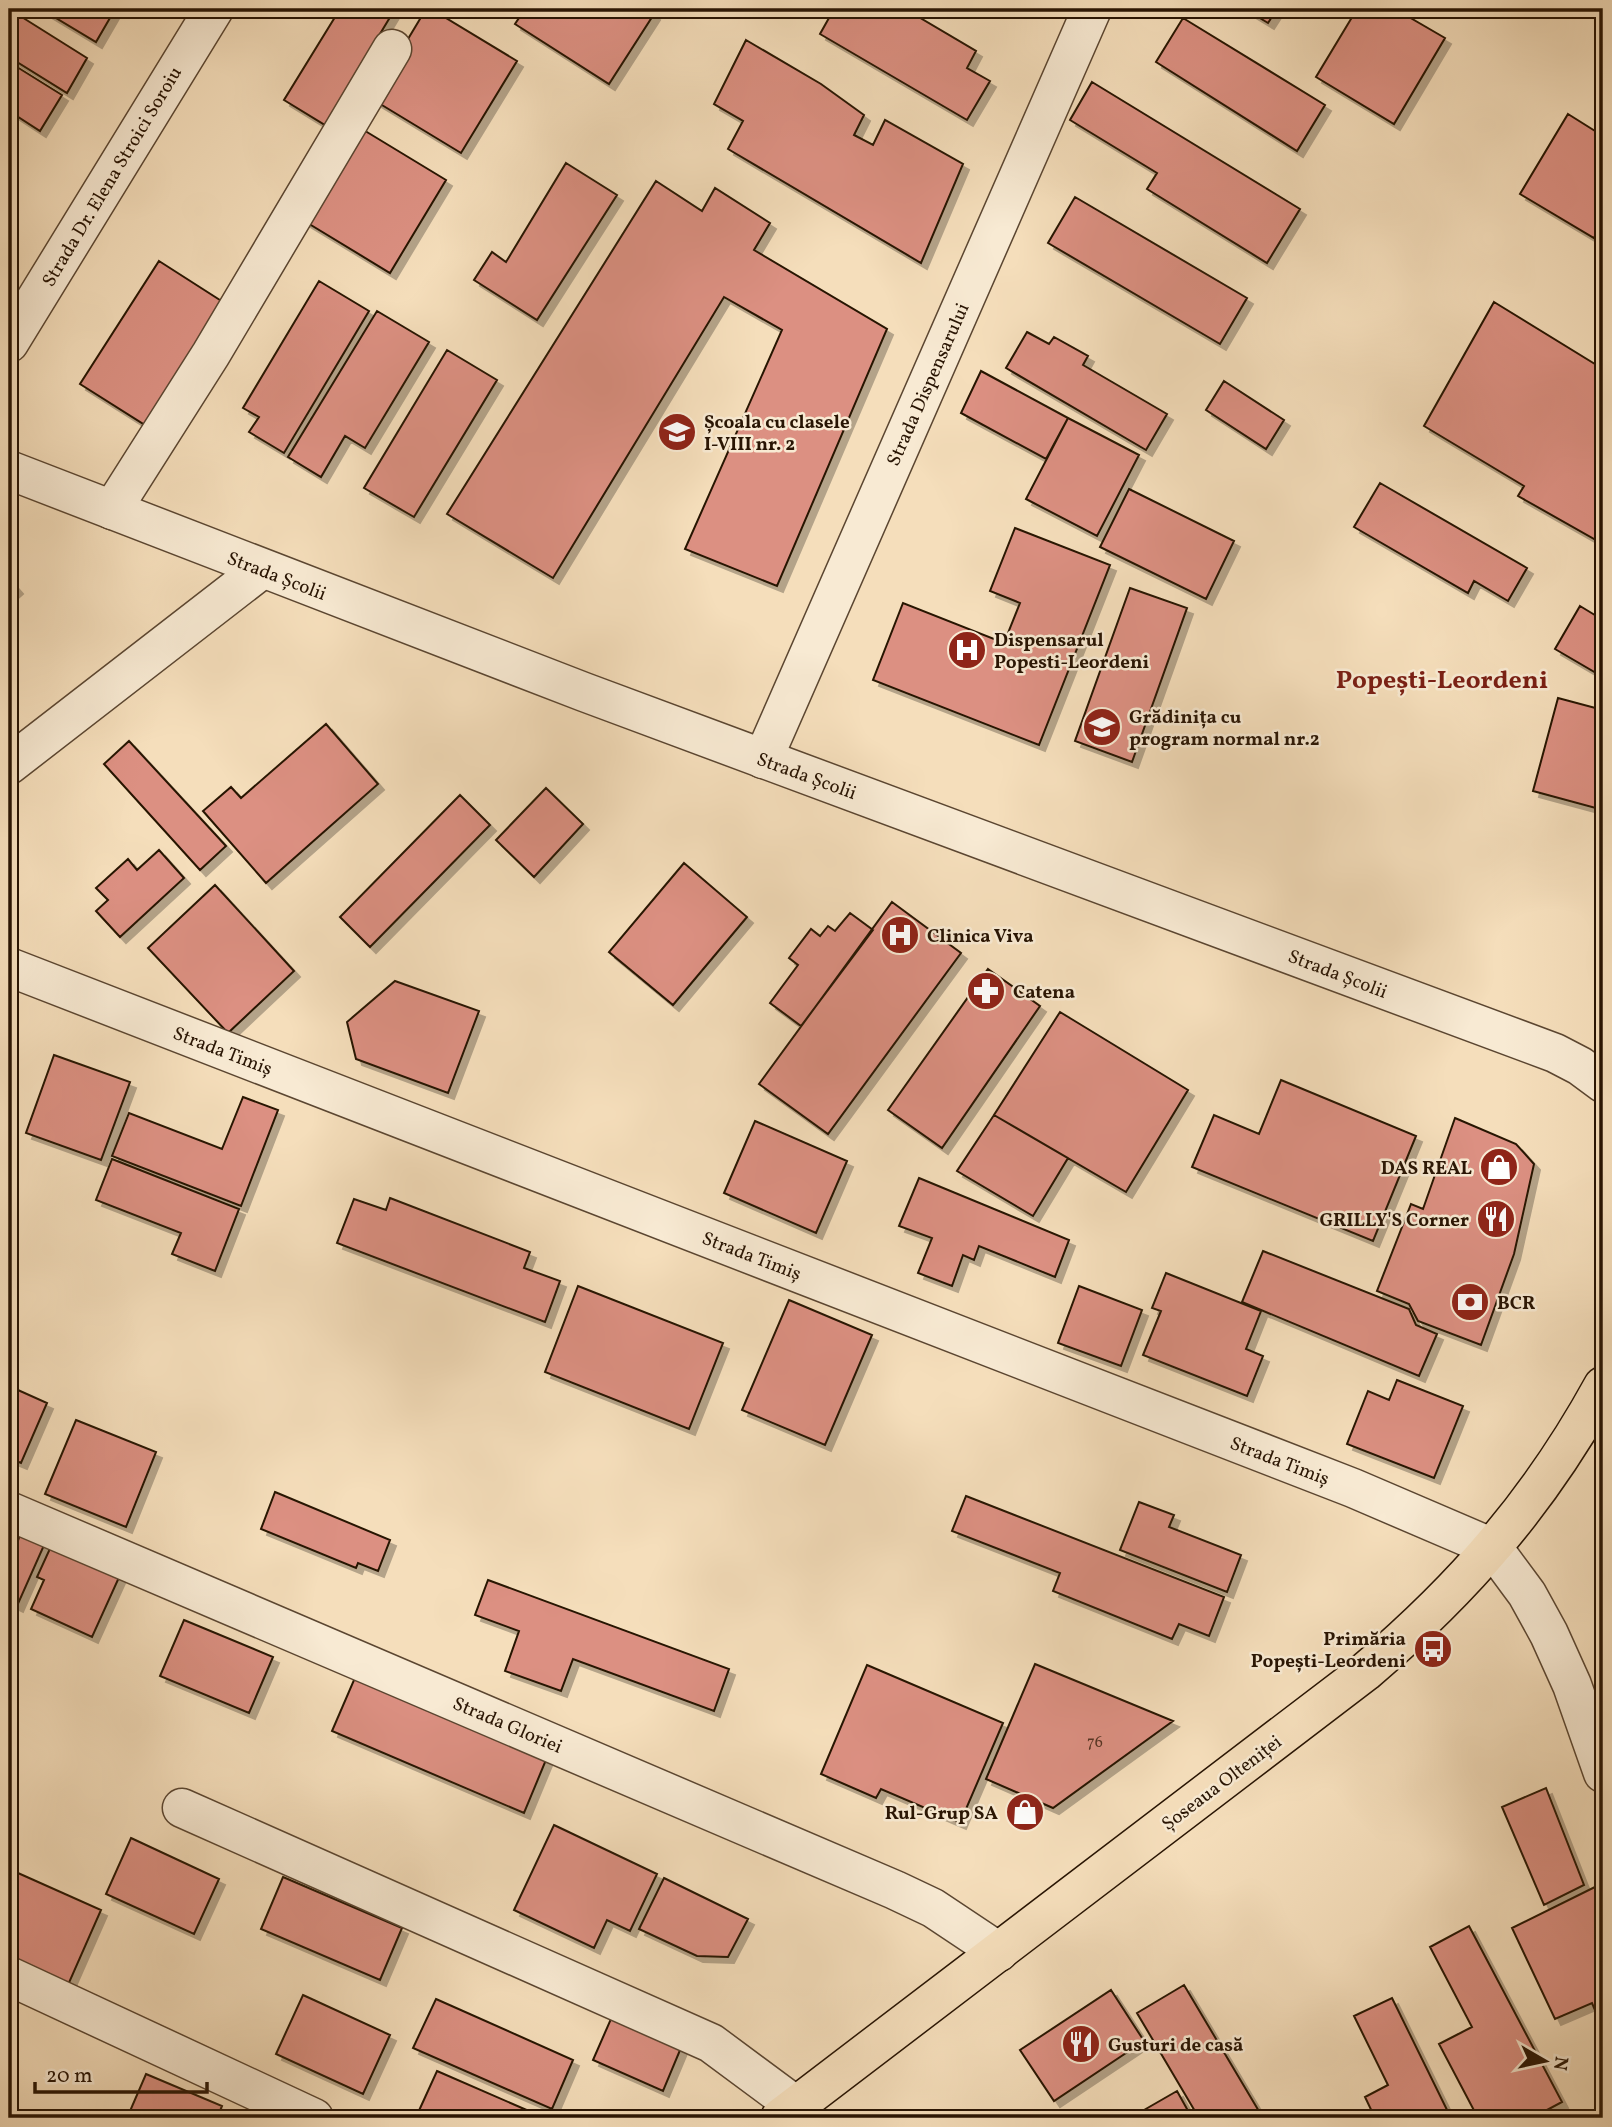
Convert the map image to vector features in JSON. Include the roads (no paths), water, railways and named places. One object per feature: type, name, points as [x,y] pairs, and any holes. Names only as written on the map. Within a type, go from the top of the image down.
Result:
[{"type":"main road","name":"Șoseaua Olteniței","points":[[788,2112],[1365,1672],[1418,1627],[1493,1548],[1521,1514],[1558,1461],[1603,1386]]},
{"type":"street","name":"Strada Dr. Elena Stroici Soroiu","points":[[9,343],[214,9]]},
{"type":"street","name":"Strada Dispensarului","points":[[763,759],[1092,9]]},
{"type":"street","points":[[112,510],[211,354],[392,49]]},
{"type":"street","name":"Strada Școlii","points":[[9,470],[763,759],[1555,1054],[1580,1066],[1603,1083]]},
{"type":"street","points":[[9,765],[262,569]]},
{"type":"street","name":"Strada Timiș","points":[[9,967],[1340,1483],[1493,1548]]},
{"type":"street","name":"Strada Gloriei","points":[[9,1511],[895,1890],[933,1908],[999,1952]]},
{"type":"street","points":[[1493,1548],[1527,1594],[1549,1634],[1572,1685],[1603,1773]]},
{"type":"street","points":[[182,1808],[711,2043],[788,2112]]},
{"type":"street","points":[[9,1976],[314,2118]]},
{"type":"place","name":"Școala cu clasele I-VIII nr. 2","points":[[677,432]]},
{"type":"place","name":"Dispensarul Popesti-Leordeni","points":[[967,650]]},
{"type":"place","name":"Grădinița cu program normal nr.2","points":[[1102,727]]},
{"type":"place","name":"Clinica Viva","points":[[900,935]]},
{"type":"place","name":"Catena","points":[[986,991]]},
{"type":"place","name":"DAS REAL","points":[[1499,1167]]},
{"type":"place","name":"GRILLY'S Corner","points":[[1496,1219]]},
{"type":"place","name":"BCR","points":[[1470,1302]]},
{"type":"place","name":"Primăria Popești-Leordeni","points":[[1433,1649]]},
{"type":"place","name":"Rul-Grup SA","points":[[1025,1812]]},
{"type":"place","name":"Gusturi de casă","points":[[1081,2044]]},
{"type":"district","name":"Popești-Leordeni","points":[[1442,679]]}]
